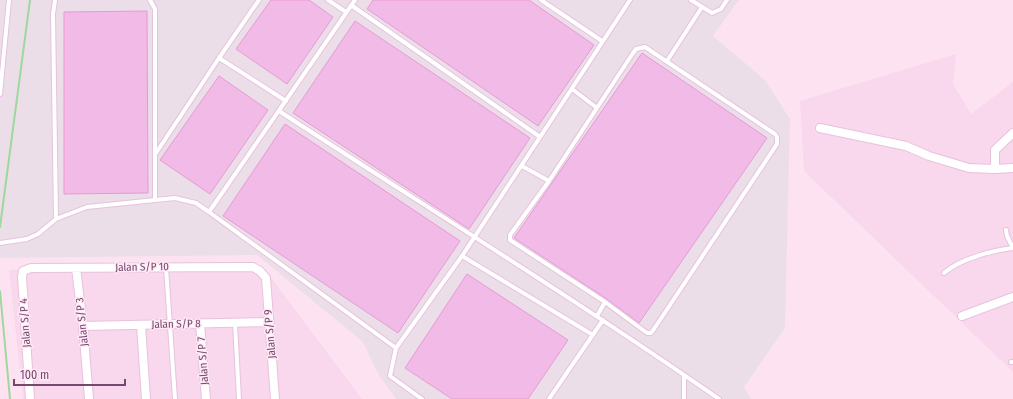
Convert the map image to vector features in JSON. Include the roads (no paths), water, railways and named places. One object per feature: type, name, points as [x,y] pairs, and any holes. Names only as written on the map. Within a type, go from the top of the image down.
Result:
[{"type":"street","points":[[820,128],[906,146],[929,156],[969,168],[1013,168]]},
{"type":"street","points":[[995,169],[995,150],[1013,133]]},
{"type":"street","name":"Jalan S/P 10","points":[[23,271],[31,268],[166,267],[253,267],[260,271]]},
{"type":"street","name":"Jalan S/P 3","points":[[76,268],[84,326],[89,399]]},
{"type":"street","name":"Jalan S/P 4","points":[[23,271],[22,277],[30,399]]},
{"type":"street","name":"Jalan S/P 9","points":[[260,271],[266,278],[268,322],[275,399]]},
{"type":"street","points":[[962,316],[1013,297]]},
{"type":"street","name":"Jalan S/P 8","points":[[84,326],[268,322]]},
{"type":"street","name":"Jalan S/P 7","points":[[200,323],[206,399]]},
{"type":"street","points":[[141,325],[146,399]]},
{"type":"lane","points":[[0,94],[9,0]]},
{"type":"lane","points":[[55,0],[53,14],[56,219]]},
{"type":"lane","points":[[150,0],[155,9],[155,200]]},
{"type":"lane","points":[[156,154],[258,0]]},
{"type":"lane","points":[[328,0],[346,12]]},
{"type":"lane","points":[[209,212],[354,0]]},
{"type":"lane","points":[[541,0],[602,41]]},
{"type":"lane","points":[[422,399],[390,376],[396,348],[462,256],[630,0]]},
{"type":"lane","points":[[691,0],[712,13],[720,9],[727,0]]},
{"type":"lane","points":[[351,5],[540,137]]},
{"type":"lane","points":[[667,61],[702,7]]},
{"type":"lane","points":[[645,47],[667,61],[775,134],[777,137],[777,144],[651,333],[643,332],[605,302],[510,240],[510,235],[549,181],[636,49],[645,47]]},
{"type":"lane","points":[[219,58],[286,101]]},
{"type":"lane","points":[[572,89],[597,108]]},
{"type":"lane","points":[[279,111],[597,316],[719,399]]},
{"type":"lane","points":[[522,166],[549,181]]},
{"type":"lane","points":[[2,243],[27,239],[38,234],[56,219],[87,207],[175,198],[182,199],[196,203],[209,212],[396,348]]},
{"type":"lane","points":[[944,273],[955,265],[999,249],[1013,248],[1007,236],[1006,230]]},
{"type":"lane","points":[[462,256],[593,335]]},
{"type":"lane","points":[[166,267],[175,399]]},
{"type":"lane","points":[[597,316],[605,302]]},
{"type":"lane","points":[[549,399],[603,320]]},
{"type":"lane","points":[[235,323],[239,399]]},
{"type":"lane","points":[[684,375],[684,399]]},
{"type":"waterway","points":[[0,227],[30,0]]},
{"type":"waterway","points":[[0,291],[10,399]]}]
